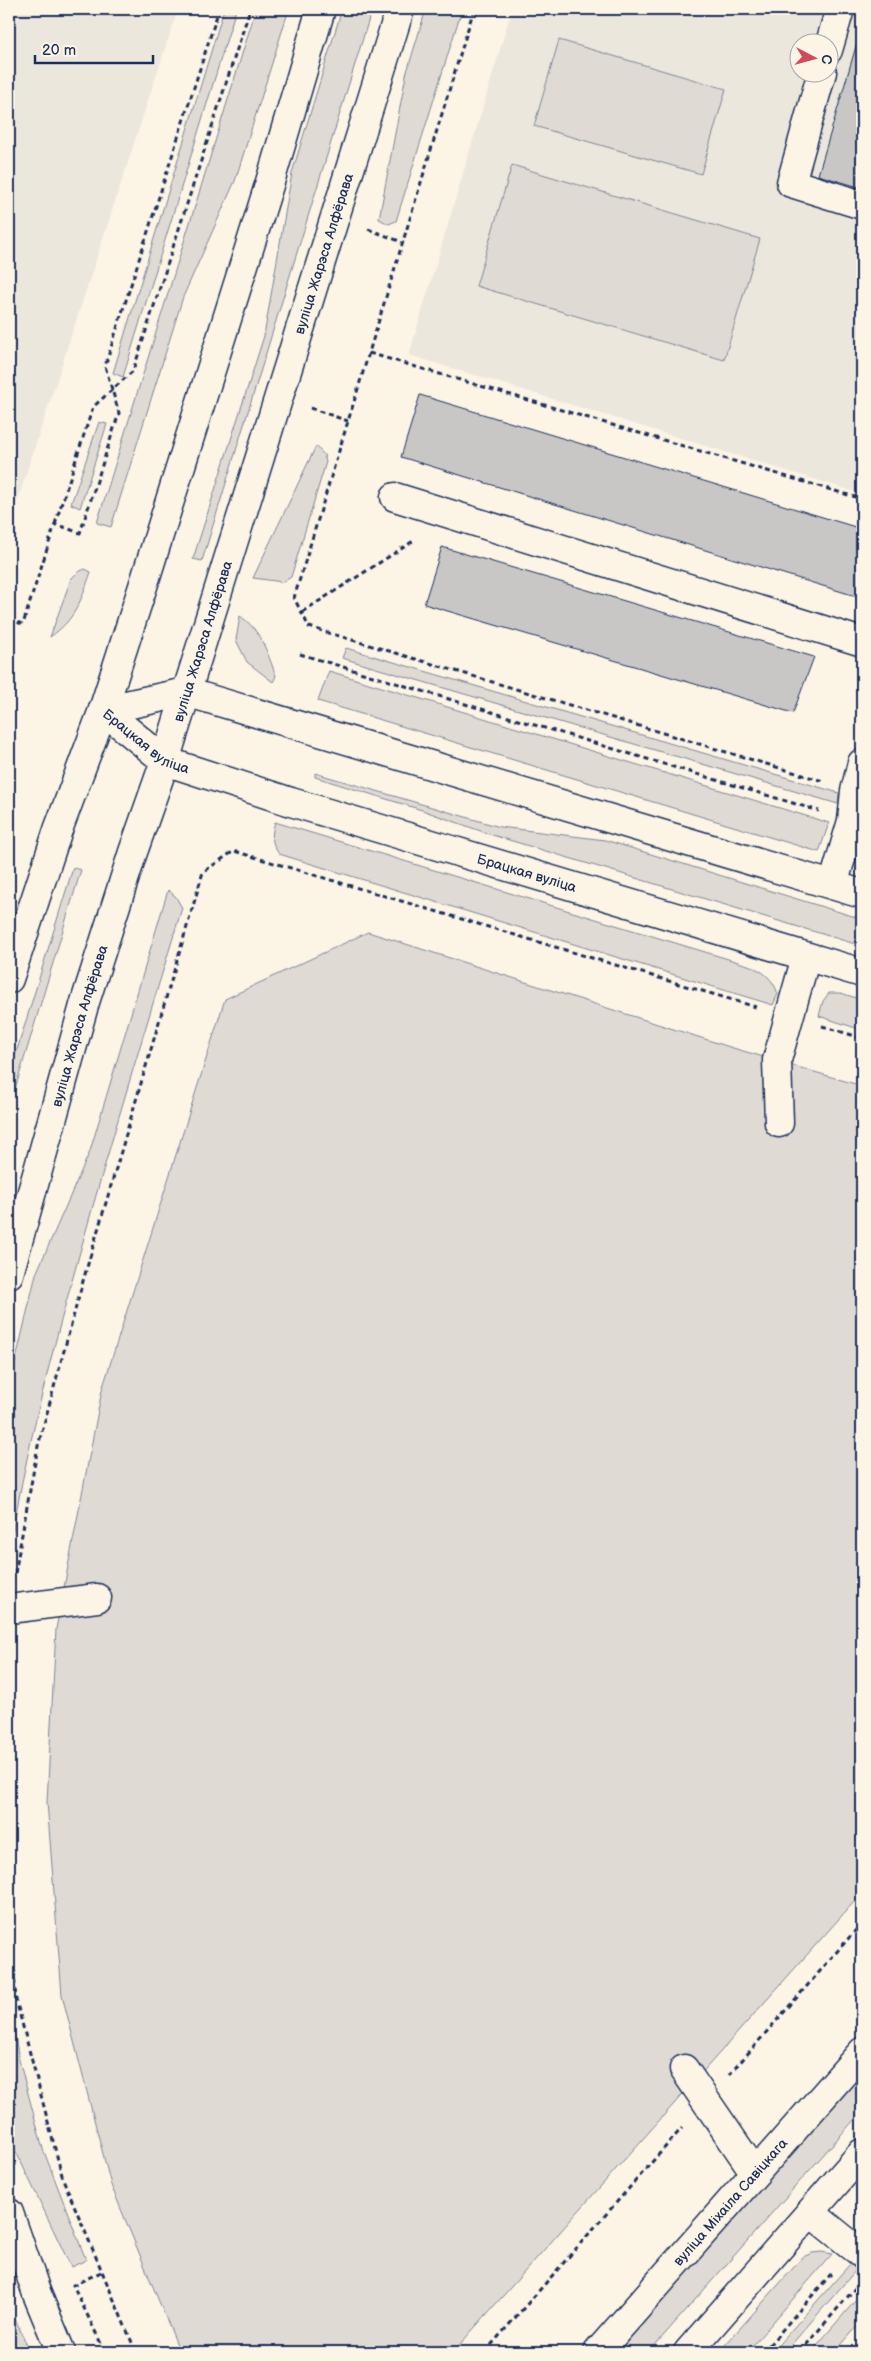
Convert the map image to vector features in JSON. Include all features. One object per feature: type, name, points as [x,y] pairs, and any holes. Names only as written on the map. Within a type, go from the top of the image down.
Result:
[{"type":"main road","points":[[9,979],[58,830],[103,710],[270,182],[321,9]]},
{"type":"main road","name":"вуліца Жарэса Алфёрава","points":[[9,1274],[85,1002],[133,852],[165,761],[400,9]]},
{"type":"main road","points":[[833,32],[840,9]]},
{"type":"main road","points":[[819,82],[791,182],[862,206]]},
{"type":"main road","points":[[395,497],[862,642]]},
{"type":"main road","name":"Брацкая вуліца","points":[[103,710],[186,692],[862,894]]},
{"type":"main road","name":"Брацкая вуліца","points":[[103,710],[165,761],[254,790],[862,973]]},
{"type":"main road","points":[[833,885],[852,821],[855,791],[862,764]]},
{"type":"main road","points":[[778,1123],[777,1060],[806,957]]},
{"type":"main road","points":[[9,1609],[97,1598]]},
{"type":"main road","name":"вуліца Міхаіла Савіцкага","points":[[598,2352],[862,2052]]},
{"type":"main road","points":[[684,2069],[751,2167],[757,2171]]},
{"type":"main road","points":[[688,2352],[862,2154]]},
{"type":"main road","points":[[9,2213],[37,2294],[61,2352]]},
{"type":"main road","points":[[811,2213],[858,2250]]},
{"type":"path","points":[[55,524],[80,533],[119,413],[105,366],[219,9]]},
{"type":"path","points":[[9,620],[23,624],[93,407],[133,371],[250,9]]},
{"type":"path","points":[[369,352],[862,499]]},
{"type":"path","points":[[302,612],[453,515]]},
{"type":"path","points":[[300,654],[852,821]]},
{"type":"path","points":[[14,1578],[38,1446],[82,1281],[203,872],[234,851],[862,1038]]},
{"type":"path","points":[[9,1908],[16,2000],[64,2179],[101,2272],[136,2352]]},
{"type":"path","points":[[485,2352],[862,1923]]},
{"type":"path","points":[[763,2352],[858,2250]]},
{"type":"path","points":[[101,2272],[73,2285],[105,2352]]},
{"type":"path","points":[[800,2352],[862,2280]]},
{"type":"shaded area","points":[[9,9],[178,9],[15,508],[9,579]]},
{"type":"shaded area","points":[[224,9],[236,9],[123,377],[113,373]]},
{"type":"shaded area","points":[[256,9],[289,9],[235,181],[183,297],[111,527],[97,523]]},
{"type":"shaded area","points":[[342,9],[372,9],[202,561],[193,559],[264,336],[292,173]]},
{"type":"shaded area","points":[[426,9],[462,9],[396,221],[389,224],[379,219],[406,75]]},
{"type":"shaded area","points":[[512,9],[862,9],[862,494],[409,355]]},
{"type":"shaded area","points":[[559,40],[726,89],[701,174],[534,126]]},
{"type":"shaded area","points":[[512,165],[760,239],[724,360],[476,286]]},
{"type":"shaded area","points":[[99,422],[107,424],[80,508],[71,504]]},
{"type":"shaded area","points":[[316,446],[324,455],[326,462],[291,577],[283,582],[253,578]]},
{"type":"shaded area","points":[[85,569],[91,572],[72,616],[50,637],[71,579],[78,572]]},
{"type":"shaded area","points":[[240,616],[258,635],[270,658],[276,676],[273,682],[247,662],[236,640]]},
{"type":"shaded area","points":[[346,648],[839,793],[838,804],[342,658]]},
{"type":"shaded area","points":[[329,671],[829,823],[819,852],[318,701]]},
{"type":"shaded area","points":[[315,773],[500,827],[605,840],[862,919],[862,946],[489,834],[422,810],[315,777]]},
{"type":"shaded area","points":[[275,822],[748,965],[767,976],[778,994],[773,1005],[279,854],[274,846],[273,839]]},
{"type":"shaded area","points":[[73,868],[81,870],[9,1109],[9,1076]]},
{"type":"shaded area","points":[[168,890],[176,897],[182,908],[59,1327],[31,1440],[9,1554],[9,1389],[36,1274],[90,1151]]},
{"type":"shaded area","points":[[368,932],[733,1048],[862,1086],[862,1893],[453,2352],[180,2352],[111,2185],[62,1995],[47,1802],[56,1629],[102,1390],[225,999]]},
{"type":"shaded area","points":[[829,993],[841,993],[862,1000],[862,1030],[819,1016],[823,1001]]},
{"type":"shaded area","points":[[9,1998],[19,2060],[43,2149],[86,2260],[71,2267],[9,2137]]},
{"type":"shaded area","points":[[862,2070],[862,2111],[649,2352],[612,2352]]},
{"type":"shaded area","points":[[812,2253],[832,2254],[747,2352],[719,2352],[803,2257]]},
{"type":"shaded area","points":[[850,2264],[856,2270],[785,2352],[772,2352]]},
{"type":"shaded area","points":[[862,2293],[862,2321],[835,2352],[811,2352]]},
{"type":"shaded area","points":[[9,2305],[30,2352],[9,2352]]},
{"type":"building","points":[[862,26],[862,188],[818,175]]},
{"type":"building","points":[[420,395],[862,529],[862,598],[401,457]]},
{"type":"building","points":[[442,547],[814,657],[793,713],[424,604]]}]
